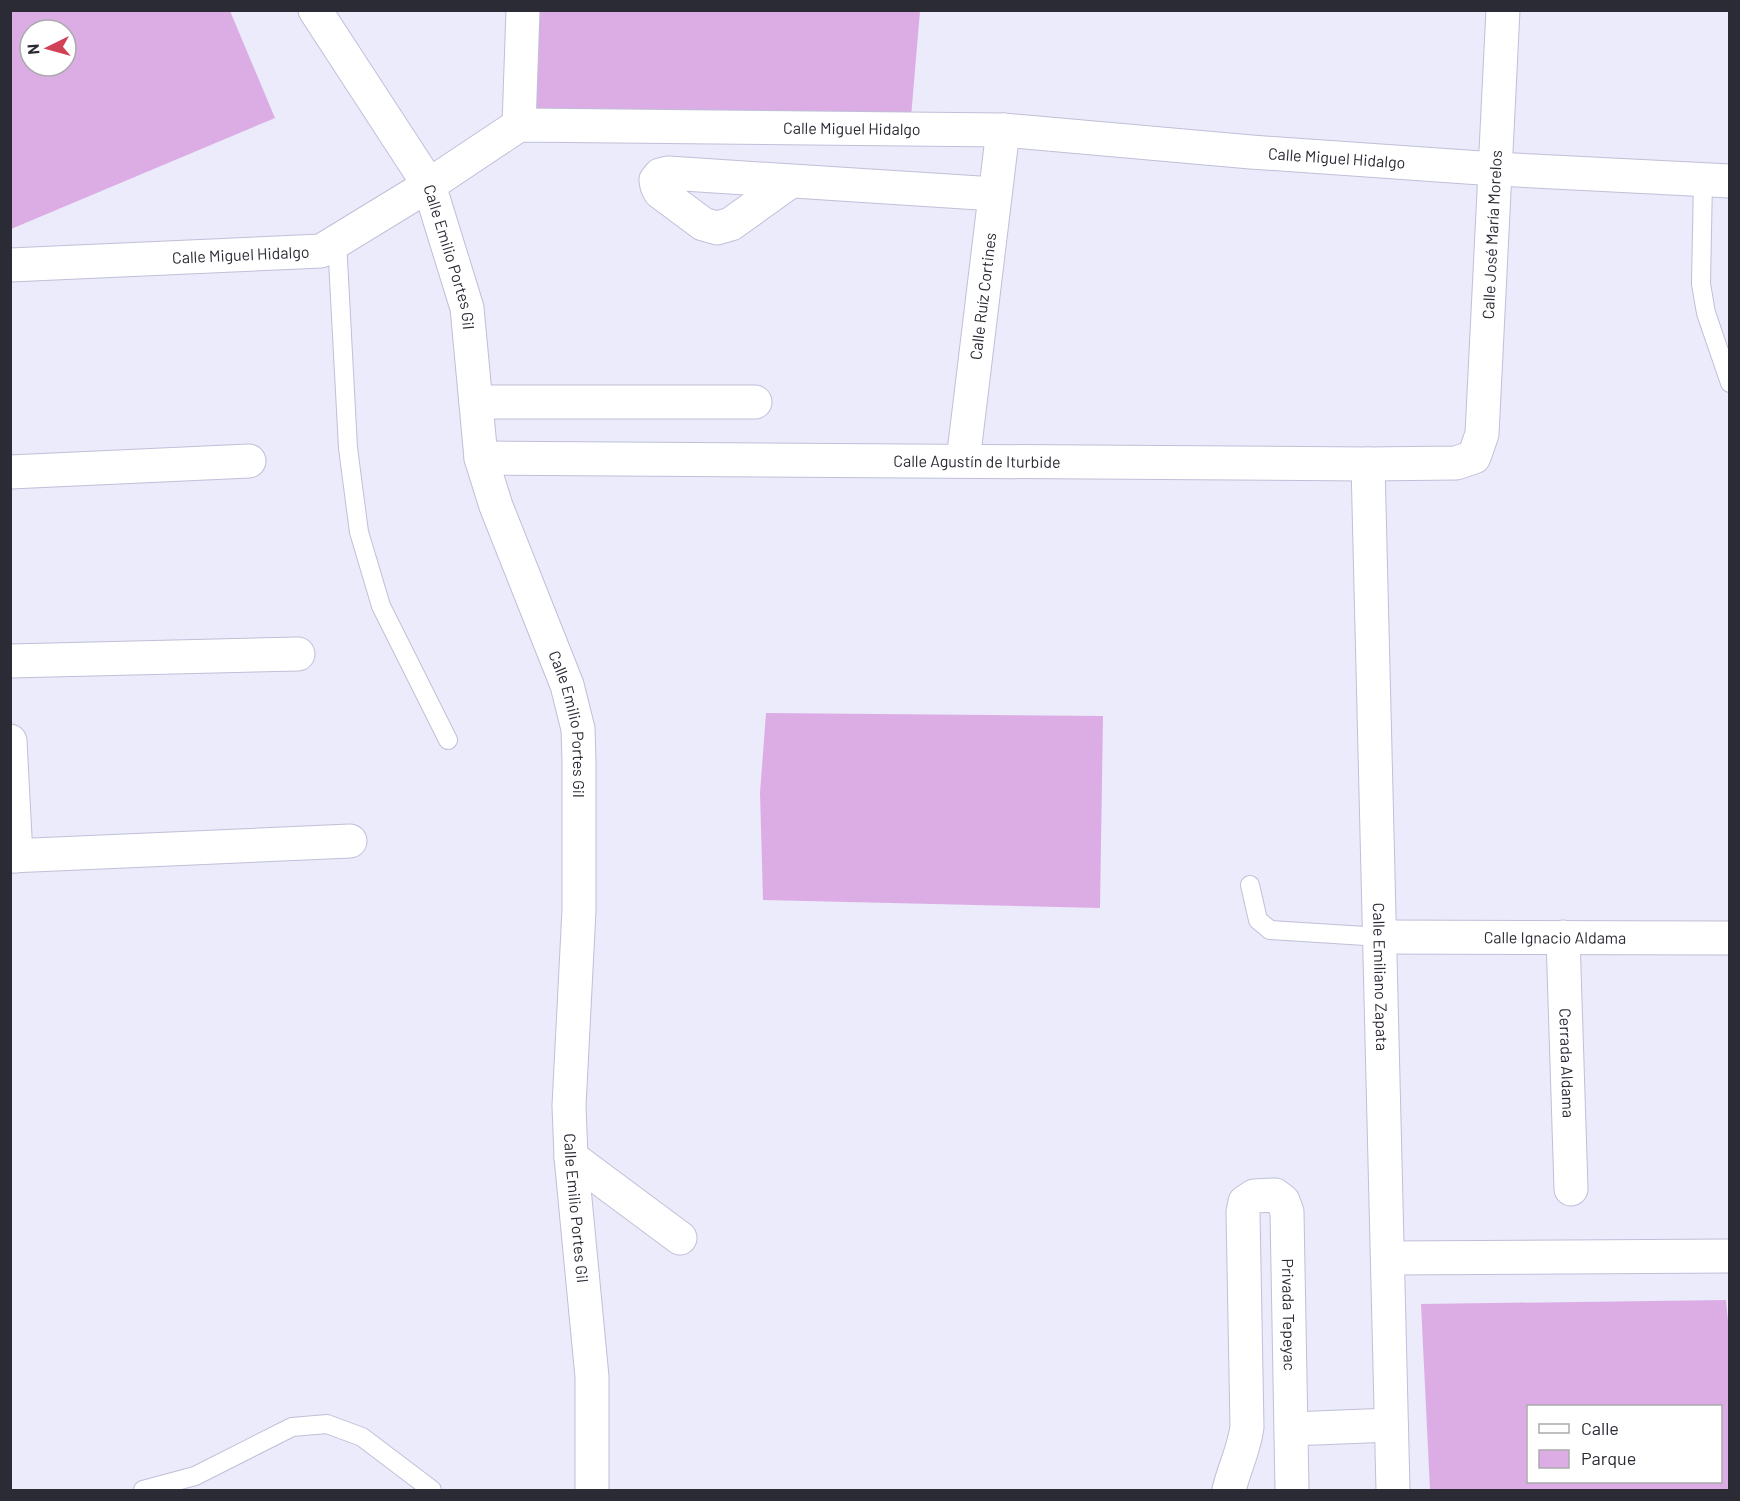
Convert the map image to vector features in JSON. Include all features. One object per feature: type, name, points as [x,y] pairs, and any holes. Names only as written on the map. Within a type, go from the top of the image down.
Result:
[{"type":"street","name":"Calle Emilio Portes Gil","points":[[315,10],[429,185],[467,308],[481,458],[496,506],[567,685],[578,729],[579,910],[569,1106],[571,1157],[592,1377],[592,1491]]},
{"type":"street","points":[[519,125],[523,10]]},
{"type":"street","name":"Calle José María Morelos","points":[[1474,457],[1482,435],[1503,10]]},
{"type":"street","name":"Calle Miguel Hidalgo","points":[[10,265],[321,251],[429,185],[519,125],[1002,130],[1251,152],[1495,169],[1716,180]]},
{"type":"street","name":"Calle Ruíz Cortines","points":[[963,461],[1002,130]]},
{"type":"street","points":[[791,181],[995,194]]},
{"type":"street","points":[[476,402],[755,402]]},
{"type":"street","name":"Calle Agustín de Iturbide","points":[[481,458],[1368,464],[1456,463],[1474,457]]},
{"type":"street","points":[[10,472],[249,461]]},
{"type":"street","name":"Calle Emiliano Zapata","points":[[1368,464],[1381,937],[1392,1491]]},
{"type":"street","points":[[10,661],[298,654]]},
{"type":"street","points":[[10,741],[13,856],[350,841]]},
{"type":"street","name":"Calle Ignacio Aldama","points":[[1381,937],[1730,938]]},
{"type":"street","name":"Cerrada Aldama","points":[[1563,938],[1571,1189]]},
{"type":"street","points":[[571,1157],[680,1238]]},
{"type":"street","name":"Privada Tepeyac","points":[[1229,1491],[1245,1444],[1247,1427],[1243,1212],[1245,1202],[1254,1196],[1275,1195],[1283,1200],[1287,1212],[1292,1491]]},
{"type":"street","points":[[1388,1258],[1730,1256]]},
{"type":"street","points":[[1291,1429],[1391,1425]]},
{"type":"lane","points":[[1716,180],[1701,284],[1706,313],[1730,383]]},
{"type":"lane","points":[[337,241],[348,448],[359,532],[381,606],[448,740]]},
{"type":"lane","points":[[1250,885],[1258,920],[1270,930],[1381,937]]},
{"type":"lane","points":[[143,1491],[195,1476],[292,1427],[327,1424],[362,1437],[432,1491]]},
{"type":"green space","points":[[11,10],[230,11],[275,118],[11,229]]},
{"type":"green space","points":[[525,11],[920,11],[910,129],[519,125]]},
{"type":"green space","points":[[766,713],[1103,716],[1100,908],[763,900],[760,793]]},
{"type":"green space","points":[[1726,1300],[1730,1343],[1729,1490],[1430,1490],[1421,1304]]}]
